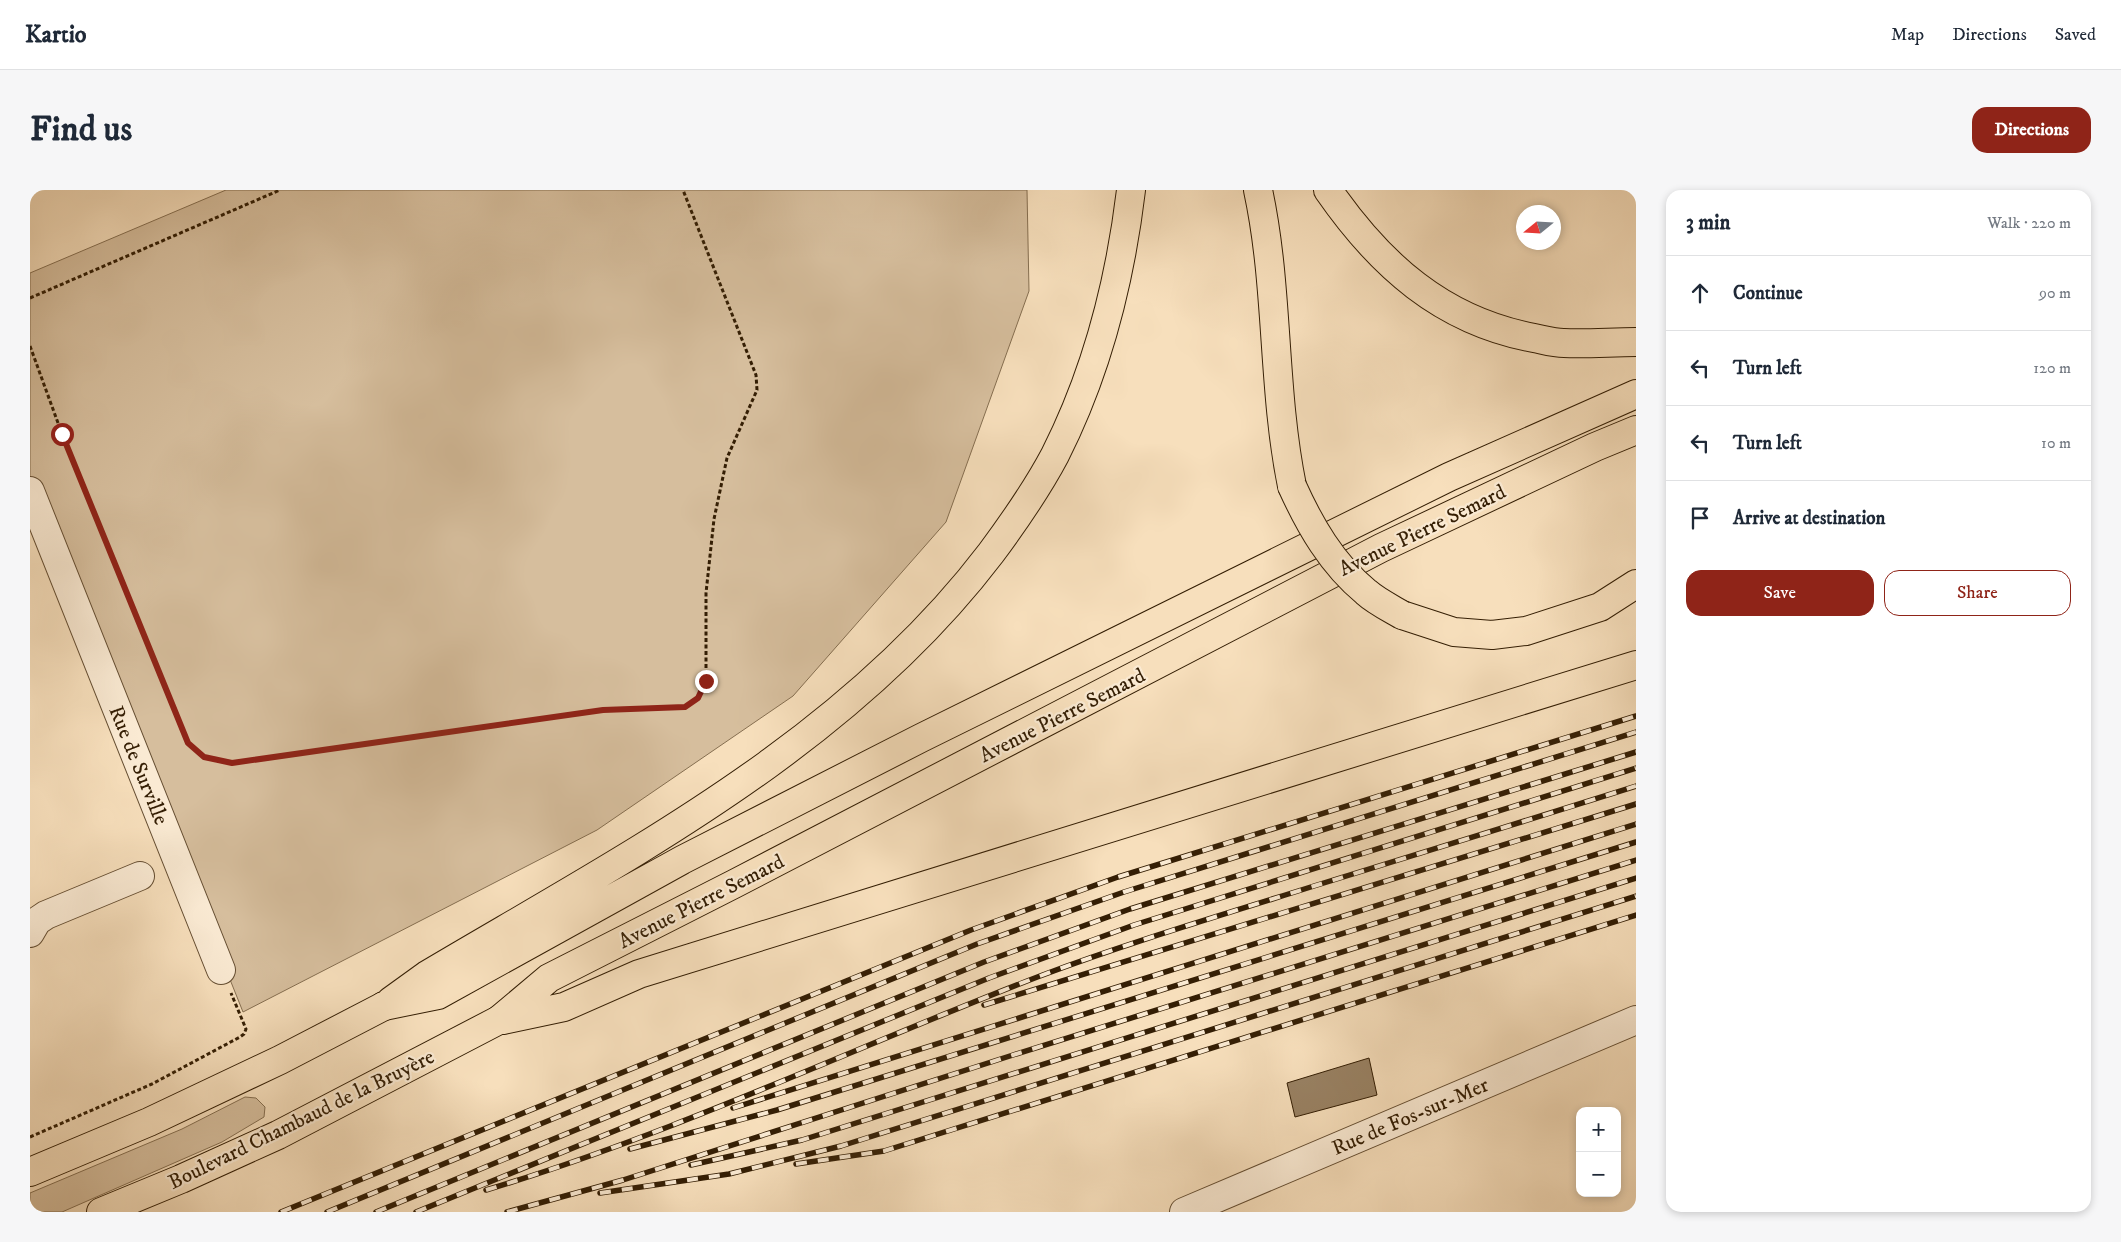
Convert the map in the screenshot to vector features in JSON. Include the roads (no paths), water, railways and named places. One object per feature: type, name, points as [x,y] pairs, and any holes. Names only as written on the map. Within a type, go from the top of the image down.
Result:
[{"type":"main road","points":[[30,1172],[149,1122],[280,1060],[384,1006],[427,975],[674,828],[757,774],[836,714],[908,649],[960,593],[1013,524],[1054,456],[1086,383],[1107,323],[1124,249],[1131,190]]},
{"type":"main road","points":[[1258,190],[1266,229],[1283,441],[1292,486],[1316,536],[1341,567],[1366,593],[1402,615],[1454,632],[1492,634],[1526,631],[1600,607],[1636,584]]},
{"type":"main road","points":[[1328,190],[1353,226],[1404,277],[1456,314],[1504,333],[1563,343],[1636,342]]},
{"type":"main road","points":[[384,1006],[438,995],[682,860],[921,738],[1440,482],[1636,394]]},
{"type":"main road","name":"Avenue Pierre Semard","points":[[499,1020],[549,978],[743,880],[1381,548],[1594,446],[1636,430]]},
{"type":"main road","points":[[499,1020],[564,1007],[648,971],[1636,665]]},
{"type":"main road","name":"Boulevard Chambaud de la Bruyère","points":[[101,1212],[181,1179],[278,1135],[499,1020]]},
{"type":"lane","name":"Rue de Surville","points":[[30,491],[221,970]]},
{"type":"lane","points":[[30,933],[37,921],[46,915],[140,876]]},
{"type":"lane","name":"Rue de Fos-sur-Mer","points":[[1184,1212],[1636,1020]]},
{"type":"railway","points":[[281,1212],[971,930],[1118,877],[1636,716]]},
{"type":"railway","points":[[327,1212],[977,944],[1124,892],[1636,732]]},
{"type":"railway","points":[[376,1212],[984,962],[1130,909],[1636,752]]},
{"type":"railway","points":[[416,1212],[989,978],[1134,925],[1636,768]]},
{"type":"railway","points":[[486,1190],[627,1143],[971,1003],[1142,940],[1636,786]]},
{"type":"railway","points":[[984,1005],[1636,804]]},
{"type":"railway","points":[[733,1108],[1636,824]]},
{"type":"railway","points":[[630,1149],[777,1110],[1636,842]]},
{"type":"railway","points":[[507,1212],[623,1180],[1013,1055],[1636,860]]},
{"type":"railway","points":[[691,1165],[802,1140],[1636,878]]},
{"type":"railway","points":[[600,1193],[729,1174],[841,1146],[1636,896]]},
{"type":"railway","points":[[796,1164],[884,1151],[1636,915]]}]
